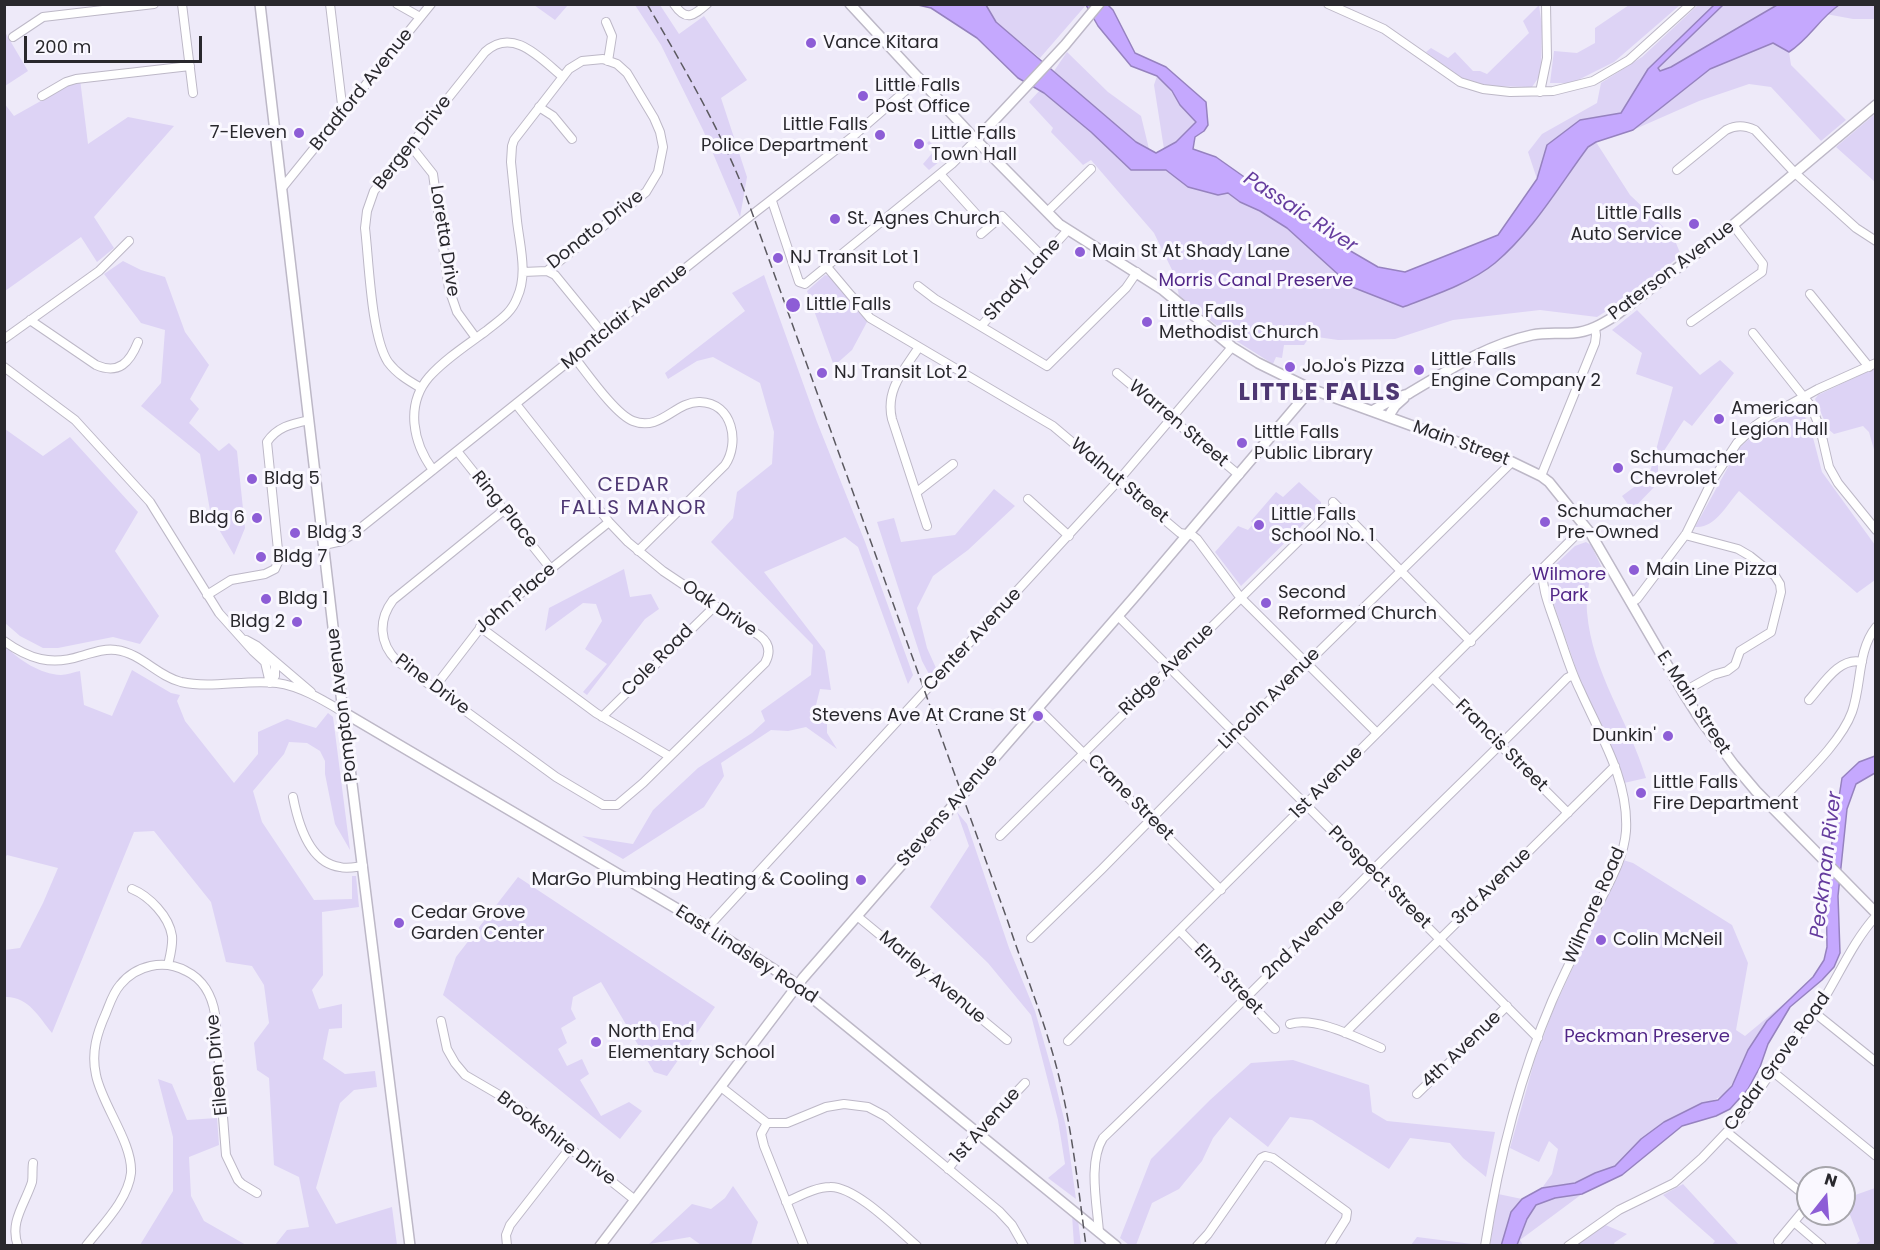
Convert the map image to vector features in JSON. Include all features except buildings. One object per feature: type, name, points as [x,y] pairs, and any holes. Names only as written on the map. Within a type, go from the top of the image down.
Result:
[{"type":"main road","name":"Pompton Avenue","points":[[260,4],[410,1245]]},
{"type":"main road","name":"Main Street","points":[[850,4],[976,140],[1067,231],[1137,272],[1187,308],[1232,347],[1258,363],[1311,389],[1512,462],[1540,476],[1557,490],[1585,526]]},
{"type":"main road","points":[[976,140],[1065,45],[1099,4]]},
{"type":"main road","name":"Paterson Avenue","points":[[1388,417],[1395,406],[1408,394],[1477,354],[1533,335],[1575,333],[1595,328],[1615,316],[1733,225],[1875,105]]},
{"type":"main road","name":"Stevens Avenue","points":[[600,1245],[797,986],[1188,535],[1311,389]]},
{"type":"main road","name":"Paterson Avenue","points":[[1372,411],[1395,398],[1408,394]]},
{"type":"main road","name":"E. Main Street","points":[[1585,526],[1603,552],[1683,692],[1731,760],[1773,809],[1875,914]]},
{"type":"main road","name":"East Lindsley Road","points":[[344,712],[708,927],[797,986],[1116,1245]]},
{"type":"street","points":[[13,37],[43,17],[154,4]]},
{"type":"street","points":[[182,4],[193,93]]},
{"type":"street","points":[[330,4],[343,113]]},
{"type":"street","points":[[397,4],[420,17]]},
{"type":"street","name":"Bradford Avenue","points":[[282,188],[431,4]]},
{"type":"street","points":[[674,4],[682,14],[687,16],[696,13],[707,4]]},
{"type":"street","points":[[1328,4],[1384,28],[1466,85],[1510,92],[1540,92],[1575,87],[1606,75],[1651,42],[1691,4]]},
{"type":"street","points":[[1540,92],[1547,58],[1546,4]]},
{"type":"street","points":[[606,22],[612,36],[608,61]]},
{"type":"street","name":"Bergen Drive","points":[[421,388],[392,367],[379,342],[365,228],[367,211],[374,191],[485,52],[494,45],[508,42],[521,44],[563,77]]},
{"type":"street","name":"Donato Drive","points":[[421,388],[435,372],[500,321],[511,310],[519,296],[523,272],[511,154],[517,135],[572,66],[595,59],[617,64],[627,73],[660,132],[663,147],[658,172],[646,192],[547,271],[523,272]]},
{"type":"street","points":[[42,96],[76,79],[189,66]]},
{"type":"street","name":"Montclair Avenue","points":[[324,545],[350,537],[851,138],[920,78]]},
{"type":"street","points":[[540,107],[553,116],[572,139]]},
{"type":"street","points":[[1677,170],[1726,130],[1746,126],[1755,130],[1795,173],[1856,228],[1875,241]]},
{"type":"street","points":[[771,201],[799,282],[808,283],[940,174],[976,140]]},
{"type":"street","name":"Loretta Drive","points":[[410,145],[431,169],[435,179],[449,289],[461,319],[476,338]]},
{"type":"street","points":[[1047,212],[1091,169]]},
{"type":"street","points":[[940,174],[977,215]]},
{"type":"street","points":[[981,234],[1002,216],[1043,257]]},
{"type":"street","points":[[1691,322],[1762,272],[1761,260],[1733,225]]},
{"type":"street","name":"Shady Lane","points":[[918,286],[935,299],[981,326],[1067,231]]},
{"type":"street","points":[[4,339],[99,271],[129,241]]},
{"type":"street","name":"Walnut Street","points":[[827,267],[870,318],[1053,426],[1180,532],[1197,539],[1240,597],[1377,734]]},
{"type":"street","points":[[547,271],[555,275],[604,335]]},
{"type":"street","points":[[981,326],[1047,366],[1126,288],[1137,272]]},
{"type":"street","points":[[1632,602],[1637,599],[1685,535],[1712,480],[1737,443],[1756,425],[1804,397],[1872,365],[1810,294]]},
{"type":"street","points":[[30,320],[96,365],[104,368],[117,367],[126,363],[138,342]]},
{"type":"street","points":[[1540,476],[1595,343],[1595,328]]},
{"type":"street","points":[[1753,333],[1810,406],[1820,428],[1829,468],[1875,530]]},
{"type":"street","points":[[919,347],[892,389],[890,405],[892,418],[927,526]]},
{"type":"street","name":"Center Avenue","points":[[708,927],[1069,536],[1232,347]]},
{"type":"street","points":[[574,357],[619,412],[630,420],[645,423],[656,422],[686,405],[702,402],[712,404],[720,410],[731,425],[733,443],[731,455],[725,465],[638,551]]},
{"type":"street","points":[[4,367],[75,420],[150,502],[207,595],[226,621],[265,662],[270,682]]},
{"type":"street","name":"Warren Street","points":[[1117,373],[1239,475]]},
{"type":"street","points":[[421,388],[415,411],[415,433],[423,455],[433,470]]},
{"type":"street","name":"Oak Drive","points":[[516,404],[609,522],[638,551],[663,571],[763,638],[767,644],[768,656],[765,663],[643,783],[617,805],[603,805],[579,791]]},
{"type":"street","points":[[207,595],[231,580],[265,574],[275,569],[279,560],[267,442],[273,433],[286,425],[309,420]]},
{"type":"street","name":"Ring Place","points":[[457,451],[551,569]]},
{"type":"street","name":"Lincoln Avenue","points":[[1031,938],[1512,462]]},
{"type":"street","points":[[917,492],[953,464]]},
{"type":"street","points":[[1028,500],[1069,536]]},
{"type":"street","name":"Ridge Avenue","points":[[1000,836],[1333,503],[1400,572]]},
{"type":"street","name":"Pine Drive","points":[[504,510],[397,596],[384,615],[383,636],[390,654],[397,661],[546,770],[579,791]]},
{"type":"street","name":"John Place","points":[[434,688],[480,627],[609,522]]},
{"type":"street","name":"1st Avenue","points":[[1068,1041],[1434,679],[1585,526]]},
{"type":"street","points":[[1683,692],[1735,665],[1740,651],[1771,632],[1781,592],[1780,584],[1775,576],[1750,556],[1738,549],[1685,535]]},
{"type":"street","name":"Wilmore Road","points":[[1485,1245],[1492,1202],[1509,1133],[1538,1038],[1552,1001],[1614,874],[1623,850],[1626,812],[1621,785],[1615,766],[1573,675],[1544,588],[1543,569]]},
{"type":"street","points":[[1400,572],[1471,642]]},
{"type":"street","name":"Cole Road","points":[[602,717],[715,606]]},
{"type":"street","name":"Prospect Street","points":[[1118,616],[1538,1038]]},
{"type":"street","points":[[480,627],[602,717],[669,756]]},
{"type":"street","points":[[1773,809],[1842,733],[1855,704],[1866,644],[1875,627]]},
{"type":"street","points":[[242,638],[257,646],[316,696]]},
{"type":"street","points":[[4,641],[42,661],[62,661],[111,649],[134,655],[170,678],[186,683],[270,682],[288,685],[316,696],[344,712]]},
{"type":"street","points":[[270,682],[275,676],[275,666],[271,658]]},
{"type":"street","points":[[1809,700],[1842,665],[1853,661],[1862,662]]},
{"type":"street","name":"2nd Avenue","points":[[1099,1232],[1095,1162],[1097,1147],[1102,1138],[1194,1051],[1372,871],[1501,746],[1567,678],[1573,675]]},
{"type":"street","name":"Francis Street","points":[[1434,679],[1568,813]]},
{"type":"street","name":"Crane Street","points":[[1038,708],[1221,890]]},
{"type":"street","name":"3rd Avenue","points":[[1345,1033],[1615,766]]},
{"type":"street","points":[[293,797],[298,823],[318,856],[330,865],[338,867],[363,866]]},
{"type":"street","points":[[86,1245],[124,1194],[131,1172],[127,1149],[95,1073],[94,1058],[97,1037],[113,997],[122,982],[146,967],[168,965],[172,941],[169,926],[145,894],[132,889]]},
{"type":"street","name":"Cedar Grove Road","points":[[1568,1245],[1619,1210],[1674,1183],[1728,1133],[1815,1013],[1857,940],[1875,914]]},
{"type":"street","name":"Marley Avenue","points":[[857,916],[1007,1040]]},
{"type":"street","name":"Elm Street","points":[[1180,931],[1275,1029]]},
{"type":"street","name":"Eileen Drive","points":[[168,965],[194,976],[211,997],[215,1014],[226,1155],[238,1180],[257,1193]]},
{"type":"street","name":"4th Avenue","points":[[1417,1094],[1507,1006]]},
{"type":"street","points":[[1815,1013],[1875,1062]]},
{"type":"street","name":"Brookshire Drive","points":[[441,1021],[447,1049],[465,1074],[478,1084],[513,1102],[635,1200]]},
{"type":"street","points":[[1290,1024],[1304,1021],[1345,1033],[1381,1048]]},
{"type":"street","points":[[1772,1071],[1875,1156]]},
{"type":"street","name":"1st Avenue","points":[[948,1169],[1025,1083]]},
{"type":"street","points":[[721,1087],[767,1123],[787,1122],[831,1105],[862,1106],[885,1116],[1006,1218],[1024,1245]]},
{"type":"street","points":[[767,1123],[761,1134],[764,1146],[804,1245]]},
{"type":"street","points":[[1728,1133],[1796,1188]]},
{"type":"street","points":[[507,1245],[506,1234],[510,1225],[570,1148]]},
{"type":"street","points":[[1200,1243],[1261,1158],[1265,1156],[1273,1158],[1343,1208],[1347,1215],[1329,1245]]},
{"type":"street","points":[[18,1245],[15,1224],[32,1180],[33,1162]]},
{"type":"street","points":[[786,1202],[823,1187],[843,1188],[856,1195],[917,1245]]},
{"type":"street","points":[[1778,1241],[1796,1220]]},
{"type":"street","points":[[1794,1222],[1822,1245]]},
{"type":"green space","points":[[534,5],[568,5],[555,20]]},
{"type":"green space","points":[[635,5],[660,5],[679,34],[704,16],[747,80],[721,98],[747,177],[740,217],[703,130],[661,45]]},
{"type":"green space","points":[[986,5],[1086,5],[1040,58],[996,22]]},
{"type":"green space","points":[[1539,5],[1542,26],[1541,74],[1532,87],[1488,86],[1459,77],[1426,52],[1431,48],[1448,58],[1455,52],[1473,71],[1487,74],[1529,33],[1523,21]]},
{"type":"green space","points":[[1629,5],[1680,5],[1614,62],[1572,83],[1550,83],[1554,51],[1577,53],[1595,43],[1595,28]]},
{"type":"green space","points":[[1698,5],[1714,5],[1648,69],[1621,113],[1580,120],[1547,145],[1537,179],[1528,152],[1542,134],[1597,103],[1601,83],[1642,57]]},
{"type":"green space","points":[[1723,5],[1777,5],[1671,67],[1660,71],[1657,69]]},
{"type":"green space","points":[[1839,5],[1875,5],[1875,19],[1853,19],[1826,14]]},
{"type":"green space","points":[[5,32],[28,71],[4,86]]},
{"type":"green space","points":[[1773,43],[1789,52],[1791,65],[1846,120],[1821,141],[1771,87],[1749,84],[1699,101],[1633,130],[1710,69]]},
{"type":"green space","points":[[1067,52],[1108,92],[1141,116],[1149,149],[1136,142],[1054,71]]},
{"type":"green space","points":[[1157,76],[1197,122],[1176,142],[1164,149],[1154,85]]},
{"type":"green space","points":[[80,79],[88,144],[128,117],[174,126],[94,217],[114,248],[97,262],[81,237],[5,291],[4,103],[14,116]]},
{"type":"green space","name":"Morris Canal Preserve","points":[[1040,90],[1091,132],[1131,170],[1166,170],[1188,187],[1218,195],[1228,193],[1287,228],[1352,287],[1403,307],[1463,283],[1495,263],[1533,223],[1588,147],[1596,142],[1630,195],[1673,236],[1681,255],[1633,294],[1597,317],[1540,310],[1453,320],[1395,339],[1338,340],[1310,336],[1304,345],[1284,345],[1282,358],[1276,357],[1273,364],[1238,342],[1179,296],[1175,276],[1154,233],[1091,160],[1083,165],[1051,132],[1053,128],[1029,102]]},
{"type":"green space","points":[[1875,114],[1875,182],[1836,147]]},
{"type":"green space","points":[[929,141],[945,157],[929,170],[923,164],[934,151],[927,143]]},
{"type":"green space","points":[[123,261],[141,270],[165,277],[185,332],[209,365],[190,399],[199,409],[189,423],[219,451],[229,443],[237,451],[245,528],[234,555],[211,516],[200,454],[141,406],[161,383],[165,330],[141,323],[104,274]]},
{"type":"green space","points":[[764,275],[913,675],[908,684],[858,547],[845,537],[764,572],[825,651],[831,690],[820,689],[816,705],[827,718],[827,733],[837,749],[806,727],[788,731],[771,730],[721,763],[724,776],[704,807],[623,859],[582,836],[633,844],[653,810],[698,768],[752,733],[765,721],[761,711],[811,675],[813,645],[711,542],[733,518],[737,492],[772,464],[774,432],[760,383],[713,357],[697,361],[668,379],[665,373],[745,311],[732,293]]},
{"type":"green space","points":[[825,275],[829,276],[867,322],[852,350],[834,366],[807,291]]},
{"type":"green space","points":[[1637,310],[1700,375],[1720,360],[1734,373],[1692,426],[1684,420],[1658,460],[1658,483],[1632,510],[1622,496],[1649,476],[1673,387],[1636,374],[1642,353],[1612,330]]},
{"type":"green space","points":[[1875,368],[1875,453],[1869,432],[1863,426],[1834,434],[1828,429],[1815,399],[1818,395]]},
{"type":"green space","points":[[1800,406],[1811,430],[1822,472],[1875,545],[1875,580],[1857,593],[1739,491],[1715,520],[1702,527],[1695,527],[1738,449],[1760,429]]},
{"type":"green space","points":[[5,429],[43,456],[70,437],[138,512],[115,551],[159,616],[140,644],[113,637],[58,648],[43,648],[20,636],[5,623]]},
{"type":"green space","name":"Little Falls School No. 1","points":[[1299,482],[1321,502],[1321,507],[1241,586],[1215,552],[1238,526],[1248,530],[1253,524],[1251,521],[1276,492],[1283,497]]},
{"type":"green space","points":[[994,489],[1015,506],[968,550],[933,576],[917,608],[927,648],[936,668],[930,676],[922,661],[877,522],[894,518],[901,542],[955,535]]},
{"type":"green space","name":"Wilmore Park","points":[[1586,542],[1591,545],[1602,568],[1590,575],[1587,607],[1590,634],[1603,676],[1646,778],[1624,783],[1617,761],[1581,683],[1550,593],[1551,572],[1556,564],[1575,546]]},
{"type":"green space","points":[[624,569],[630,597],[651,594],[659,609],[645,619],[587,695],[583,692],[607,664],[585,649],[602,621],[596,604],[583,603],[545,631],[549,608]]},
{"type":"green space","points":[[5,646],[23,661],[45,672],[61,675],[80,671],[84,705],[112,716],[132,670],[171,693],[180,695],[177,701],[185,721],[234,783],[258,754],[258,732],[287,719],[316,728],[328,713],[333,717],[350,850],[335,824],[325,774],[325,761],[320,751],[307,743],[289,742],[284,754],[253,791],[262,822],[314,900],[352,899],[352,876],[356,876],[359,907],[322,912],[323,975],[312,990],[319,1009],[342,1004],[342,1028],[329,1029],[323,1059],[345,1074],[375,1071],[377,1087],[354,1090],[340,1103],[316,1188],[336,1224],[392,1207],[397,1245],[275,1245],[287,1230],[309,1227],[299,1177],[274,1165],[269,1078],[257,1070],[254,1043],[269,1023],[264,985],[252,966],[226,962],[211,902],[154,831],[134,832],[52,1033],[27,1004],[5,997],[5,950],[20,948],[58,868],[7,855],[5,858]]},
{"type":"green space","points":[[957,812],[967,824],[1009,948],[1035,1011],[1066,1127],[1076,1199],[1048,1178],[1065,1164],[1058,1120],[1031,1015],[988,963],[930,907],[969,846]]},
{"type":"green space","name":"Peckman Preserve","points":[[1623,860],[1633,863],[1732,925],[1748,963],[1736,1030],[1745,1036],[1786,1002],[1756,1037],[1733,1082],[1723,1094],[1707,1102],[1615,1166],[1595,1173],[1582,1194],[1520,1240],[1523,1245],[1490,1246],[1498,1194],[1522,1199],[1542,1188],[1552,1174],[1558,1149],[1549,1141],[1539,1162],[1510,1148],[1535,1059],[1554,1008]]},
{"type":"green space","name":"North End Elementary School","points":[[518,877],[715,1007],[667,1076],[654,1072],[601,982],[573,997],[571,1009],[576,1019],[561,1028],[567,1043],[558,1049],[567,1066],[582,1059],[589,1074],[580,1080],[601,1116],[629,1102],[642,1111],[620,1139],[443,995],[456,957]]},
{"type":"green space","points":[[1293,1060],[1369,1085],[1372,1112],[1387,1121],[1495,1132],[1486,1177],[1463,1158],[1450,1143],[1410,1138],[1389,1169],[1312,1120],[1290,1117],[1268,1147],[1230,1117],[1213,1138],[1202,1161],[1179,1189],[1152,1203],[1136,1245],[1129,1245],[1120,1238],[1151,1159],[1251,1063]]},
{"type":"green space","points":[[158,1079],[172,1084],[187,1120],[217,1118],[219,1145],[189,1157],[191,1196],[204,1221],[246,1245],[140,1245],[173,1191],[173,1137]]},
{"type":"green space","points":[[1683,1184],[1739,1245],[1712,1245],[1715,1241],[1663,1195]]},
{"type":"green space","points":[[733,1186],[758,1222],[751,1245],[701,1245],[690,1237],[649,1244],[692,1204],[711,1209],[725,1198]]},
{"type":"green space","points":[[1875,1188],[1875,1245],[1855,1245],[1860,1241],[1854,1226],[1856,1195]]},
{"type":"green space","points":[[1072,1215],[1078,1220],[1081,1245],[1074,1245]]},
{"type":"green space","points":[[1603,1224],[1627,1234],[1614,1243],[1615,1245],[1573,1246]]},
{"type":"green space","points":[[1417,1237],[1472,1244],[1471,1246],[1411,1245]]},
{"type":"shaded area","points":[[918,5],[986,5],[996,22],[1136,142],[1156,153],[1176,142],[1196,122],[1157,76],[1131,66],[1098,26],[1086,5],[1108,5],[1113,10],[1135,53],[1166,67],[1206,102],[1208,125],[1195,137],[1193,149],[1216,157],[1342,246],[1378,267],[1405,272],[1498,235],[1537,179],[1547,145],[1580,120],[1621,113],[1648,69],[1714,5],[1723,5],[1658,68],[1660,71],[1671,67],[1777,5],[1839,5],[1789,52],[1773,43],[1710,69],[1633,130],[1596,142],[1588,147],[1533,223],[1495,263],[1463,283],[1403,307],[1352,287],[1287,228],[1228,193],[1218,195],[1188,187],[1166,170],[1131,170],[1091,132],[1044,93],[1018,78],[977,38],[931,8]]},
{"type":"shaded area","points":[[1875,756],[1875,773],[1856,784],[1847,809],[1838,896],[1840,953],[1834,967],[1822,980],[1790,1007],[1768,1044],[1760,1067],[1748,1089],[1730,1109],[1716,1116],[1682,1126],[1622,1175],[1582,1194],[1555,1198],[1536,1205],[1527,1219],[1517,1245],[1501,1246],[1511,1212],[1522,1199],[1542,1188],[1575,1183],[1615,1166],[1641,1139],[1664,1122],[1702,1103],[1718,1100],[1732,1086],[1748,1050],[1767,1021],[1813,977],[1824,960],[1827,947],[1826,880],[1842,778],[1859,762]]},
{"type":"railway","points":[[647,4],[712,121],[745,193],[1008,922],[1057,1069],[1071,1135],[1086,1246]]},
{"type":"place","name":"Vance Kitara","points":[[811,43]]},
{"type":"place","name":"Little Falls Post Office","points":[[863,96]]},
{"type":"place","name":"7-Eleven","points":[[299,133]]},
{"type":"place","name":"Little Falls Police Department","points":[[880,135]]},
{"type":"place","name":"Little Falls Town Hall","points":[[919,144]]},
{"type":"place","name":"St. Agnes Church","points":[[835,219]]},
{"type":"place","name":"Little Falls Auto Service","points":[[1694,224]]},
{"type":"place","name":"Main St At Shady Lane","points":[[1080,252]]},
{"type":"place","name":"NJ Transit Lot 1","points":[[778,258]]},
{"type":"place","name":"Little Falls","points":[[793,305]]},
{"type":"place","name":"Little Falls Methodist Church","points":[[1147,322]]},
{"type":"place","name":"JoJo's Pizza","points":[[1290,367]]},
{"type":"place","name":"Little Falls Engine Company 2","points":[[1419,370]]},
{"type":"place","name":"NJ Transit Lot 2","points":[[822,373]]},
{"type":"place","name":"American Legion Hall","points":[[1719,419]]},
{"type":"place","name":"Little Falls Public Library","points":[[1242,443]]},
{"type":"place","name":"Schumacher Chevrolet","points":[[1618,468]]},
{"type":"place","name":"Bldg 5","points":[[252,479]]},
{"type":"place","name":"Bldg 6","points":[[257,518]]},
{"type":"place","name":"Schumacher Pre-Owned","points":[[1545,522]]},
{"type":"place","name":"Little Falls School No. 1","points":[[1259,525]]},
{"type":"place","name":"Bldg 3","points":[[295,533]]},
{"type":"place","name":"Bldg 7","points":[[261,557]]},
{"type":"place","name":"Main Line Pizza","points":[[1634,570]]},
{"type":"place","name":"Bldg 1","points":[[266,599]]},
{"type":"place","name":"Second Reformed Church","points":[[1266,603]]},
{"type":"place","name":"Bldg 2","points":[[297,622]]},
{"type":"place","name":"Stevens Ave At Crane St","points":[[1038,716]]},
{"type":"place","name":"Dunkin'","points":[[1668,736]]},
{"type":"place","name":"Little Falls Fire Department","points":[[1641,793]]},
{"type":"place","name":"MarGo Plumbing Heating & Cooling","points":[[861,880]]},
{"type":"place","name":"Cedar Grove Garden Center","points":[[399,923]]},
{"type":"place","name":"Colin McNeil","points":[[1601,940]]},
{"type":"place","name":"North End Elementary School","points":[[596,1042]]},
{"type":"district","name":"LITTLE FALLS","points":[[1320,394]]},
{"type":"district","name":"CEDAR FALLS MANOR","points":[[634,498]]},
{"type":"water label","name":"Passaic River","points":[[1300,213]]},
{"type":"water label","name":"Peckman River","points":[[1827,865]]}]
